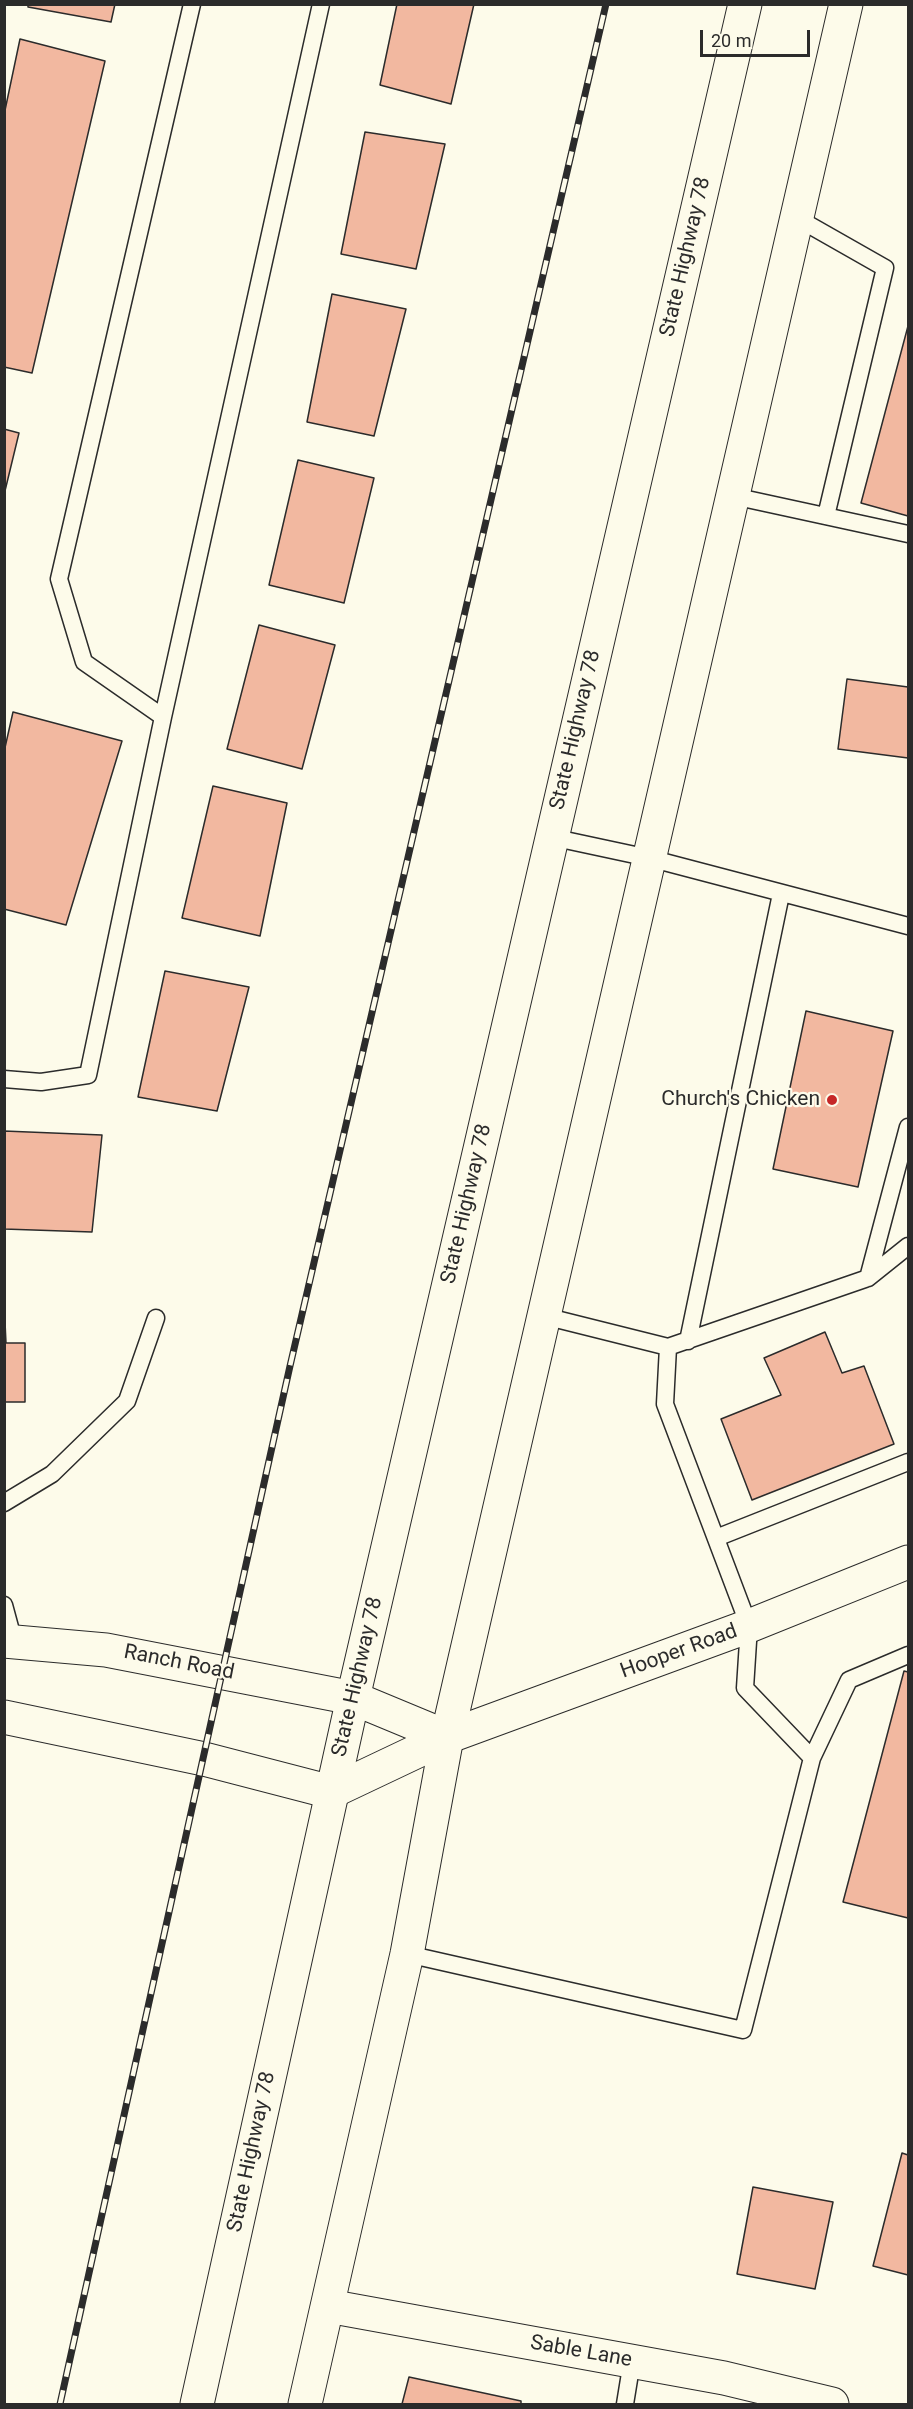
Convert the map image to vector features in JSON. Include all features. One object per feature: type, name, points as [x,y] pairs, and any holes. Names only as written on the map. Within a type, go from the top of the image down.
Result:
[{"type":"main road","name":"State Highway 78","points":[[197,2404],[331,1792],[745,4]]},
{"type":"main road","points":[[305,2404],[407,1954],[447,1737],[846,4]]},
{"type":"main road","name":"Hooper Road","points":[[331,1792],[447,1737],[749,1626],[909,1562]]},
{"type":"main road","name":"Ranch Road","points":[[9,1642],[106,1650],[353,1698]]},
{"type":"main road","points":[[353,1698],[447,1737]]},
{"type":"main road","points":[[4,1717],[204,1759],[331,1792]]},
{"type":"main road","name":"Sable Lane","points":[[328,2306],[724,2378],[832,2404]]},
{"type":"lane","points":[[163,717],[84,662],[59,579],[192,4]]},
{"type":"lane","points":[[4,1079],[41,1082],[88,1075],[163,717],[321,4]]},
{"type":"lane","points":[[797,218],[885,268],[826,516]]},
{"type":"lane","points":[[733,496],[909,534]]},
{"type":"lane","points":[[551,837],[649,858],[909,926]]},
{"type":"lane","points":[[688,1341],[781,894]]},
{"type":"lane","points":[[868,1278],[909,1127]]},
{"type":"lane","points":[[544,1316],[668,1347],[868,1278],[909,1246]]},
{"type":"lane","points":[[4,1503],[52,1474],[127,1401],[156,1318]]},
{"type":"lane","points":[[668,1347],[665,1404],[749,1626],[745,1688],[812,1758]]},
{"type":"lane","points":[[716,1538],[909,1461]]},
{"type":"lane","points":[[4,1605],[9,1642]]},
{"type":"lane","points":[[407,1954],[743,2030],[812,1758],[849,1680],[909,1655]]},
{"type":"lane","points":[[625,2404],[632,2361]]},
{"type":"building","points":[[28,4],[115,4],[111,22],[28,7]]},
{"type":"building","points":[[397,4],[474,4],[451,104],[380,85]]},
{"type":"building","points":[[20,39],[105,61],[32,373],[4,367],[4,115]]},
{"type":"building","points":[[365,132],[445,144],[416,269],[341,254]]},
{"type":"building","points":[[332,294],[406,309],[374,436],[307,422]]},
{"type":"building","points":[[908,326],[908,516],[861,503]]},
{"type":"building","points":[[4,429],[19,433],[4,495]]},
{"type":"building","points":[[298,460],[374,478],[344,603],[269,585]]},
{"type":"building","points":[[259,625],[335,645],[302,769],[227,749]]},
{"type":"building","points":[[847,679],[908,687],[908,758],[838,749]]},
{"type":"building","points":[[13,712],[122,741],[66,925],[4,909],[4,752]]},
{"type":"building","points":[[213,786],[287,803],[260,936],[182,918]]},
{"type":"building","points":[[165,971],[249,987],[217,1111],[138,1097]]},
{"type":"building","name":"Church's Chicken","points":[[806,1011],[893,1031],[858,1187],[773,1169]]},
{"type":"building","points":[[4,1131],[102,1135],[92,1232],[4,1229]]},
{"type":"building","points":[[4,1301],[6,1343],[25,1343],[25,1402],[4,1402]]},
{"type":"building","points":[[825,1332],[842,1373],[864,1366],[894,1444],[752,1500],[721,1419],[781,1395],[764,1358]]},
{"type":"building","points":[[904,1671],[908,1672],[908,1918],[843,1902]]},
{"type":"building","points":[[902,2153],[908,2155],[908,2275],[873,2266]]},
{"type":"building","points":[[753,2187],[833,2202],[815,2289],[737,2274]]},
{"type":"building","points":[[409,2377],[521,2401],[521,2404],[402,2404]]},
{"type":"railway","points":[[60,2404],[290,1366],[606,4]]},
{"type":"place","name":"Church's Chicken","points":[[832,1100]]}]
